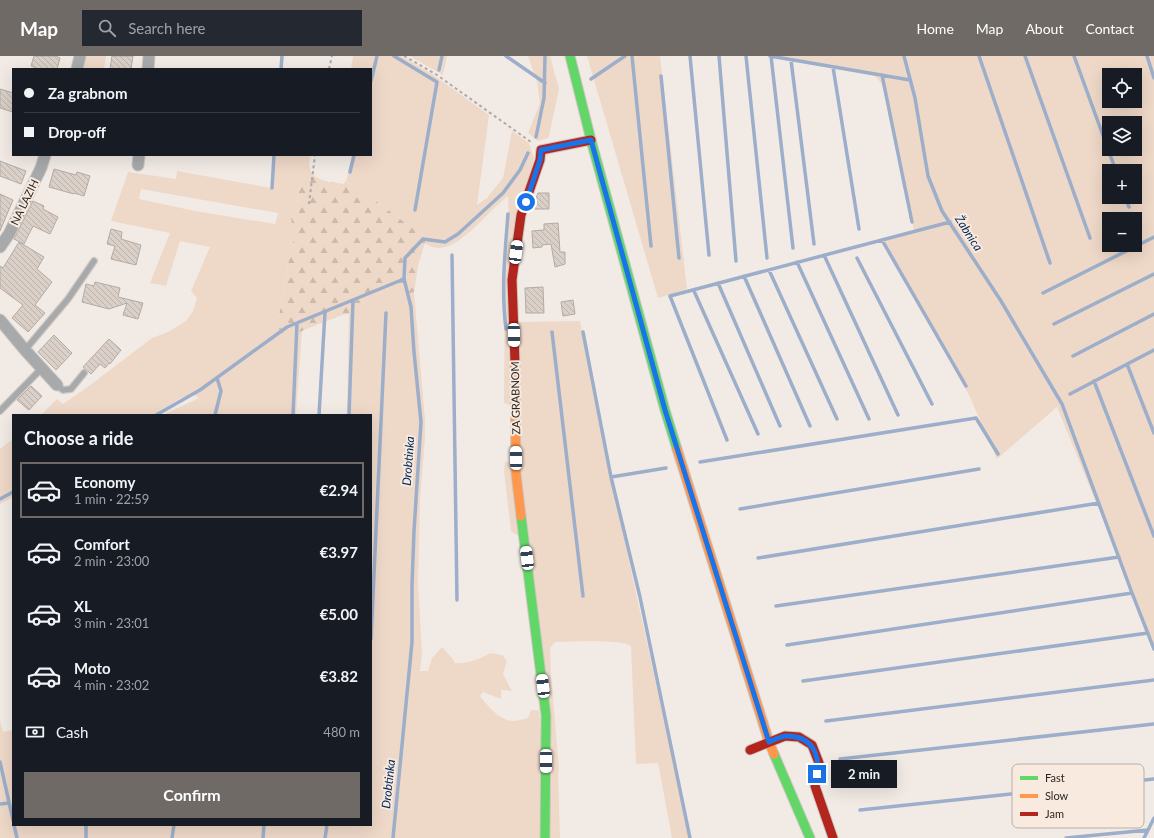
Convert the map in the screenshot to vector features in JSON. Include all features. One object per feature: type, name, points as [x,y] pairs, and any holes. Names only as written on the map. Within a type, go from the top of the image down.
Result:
[{"type":"street","points":[[77,68],[80,56]]},
{"type":"street","points":[[148,68],[149,56]]},
{"type":"street","points":[[156,68],[157,56]]},
{"type":"street","points":[[570,56],[591,140],[665,410],[769,742],[810,838]]},
{"type":"street","points":[[541,150],[591,140]]},
{"type":"street","name":"ZA GRABNOM","points":[[541,150],[540,160],[521,215],[512,280],[516,474],[546,715],[545,838]]},
{"type":"street","name":"NA LAZIH","points":[[0,247],[9,234],[46,156]]},
{"type":"street","points":[[0,320],[57,385]]},
{"type":"street","points":[[750,750],[786,736],[799,737],[812,745],[819,763],[815,786],[833,838]]},
{"type":"lane","points":[[25,350],[68,299],[94,261]]},
{"type":"lane","points":[[0,411],[42,368]]},
{"type":"lane","points":[[57,385],[63,390],[70,389],[84,373]]},
{"type":"path","points":[[329,68],[332,56]]},
{"type":"path","points":[[404,56],[437,75],[530,140],[541,150]]},
{"type":"path","points":[[309,204],[315,156]]},
{"type":"green space","points":[[84,56],[106,56],[104,68],[81,68]]},
{"type":"green space","points":[[353,56],[401,56],[432,74],[489,115],[477,205],[487,198],[503,178],[512,131],[529,143],[534,158],[519,217],[512,406],[504,403],[505,286],[509,223],[508,196],[466,235],[447,247],[436,248],[425,244],[426,236],[420,234],[372,198],[346,181],[353,156],[372,156],[372,68],[351,68]]},
{"type":"green space","points":[[411,56],[447,56],[443,75],[413,58]]},
{"type":"green space","points":[[528,56],[550,56],[559,89],[549,136],[548,138],[538,141],[528,133],[540,103],[537,82]]},
{"type":"green space","points":[[587,56],[660,56],[687,289],[658,298]]},
{"type":"green space","points":[[766,56],[1154,56],[1154,650],[1136,600],[1057,407],[997,459],[969,395],[881,240],[914,230],[882,84],[875,76]]},
{"type":"green space","points":[[276,156],[310,156],[309,164],[311,172],[301,180],[291,218],[294,239],[278,318],[294,334],[302,330],[296,414],[165,414],[199,398],[193,394],[181,398],[154,414],[42,414],[57,399],[63,404],[152,338],[168,332],[186,321],[193,311],[197,298],[191,291],[210,247],[180,241],[166,286],[150,283],[170,233],[111,221],[128,172],[176,179],[177,171],[271,188]],"holes":[[[141,189],[278,213],[275,224],[195,211],[139,199]]]},
{"type":"green space","points":[[311,172],[317,178],[326,181],[343,184],[346,181],[372,198],[420,234],[426,236],[424,248],[419,263],[414,292],[406,294],[390,287],[361,304],[349,314],[342,315],[294,334],[283,334],[273,322],[278,318],[282,303],[288,264],[294,239],[291,218],[301,180]]},
{"type":"green space","points":[[390,287],[406,294],[414,292],[425,420],[425,439],[420,499],[418,584],[422,653],[420,671],[428,671],[432,658],[442,647],[455,663],[473,661],[490,653],[502,655],[507,661],[503,674],[512,691],[501,690],[501,699],[483,692],[480,696],[494,712],[507,720],[514,721],[528,718],[531,710],[541,711],[541,838],[0,838],[0,720],[3,732],[12,730],[12,826],[372,826],[372,414],[347,414],[349,314],[361,304]]},
{"type":"green space","points":[[580,321],[614,493],[690,838],[672,838],[658,763],[636,764],[631,646],[617,642],[595,641],[555,642],[550,648],[559,769],[560,838],[549,838],[521,474],[518,322]]},
{"type":"green space","points":[[12,440],[12,498],[0,504],[0,449]]},
{"type":"green space","points":[[513,461],[519,535],[511,531],[504,471],[505,462]]},
{"type":"building","points":[[34,56],[56,56],[60,58],[57,68],[36,68],[31,66]]},
{"type":"building","points":[[112,56],[133,56],[131,68],[110,68]]},
{"type":"building","points":[[0,89],[12,93],[12,112],[0,108]]},
{"type":"building","points":[[0,161],[26,171],[21,184],[0,176]]},
{"type":"building","points":[[54,169],[76,175],[77,172],[90,176],[84,196],[49,187]]},
{"type":"building","points":[[538,193],[549,193],[549,209],[535,209],[535,201]]},
{"type":"building","points":[[0,194],[13,200],[0,231]]},
{"type":"building","points":[[33,201],[44,206],[43,209],[58,217],[50,234],[33,226],[24,244],[14,239]]},
{"type":"building","points":[[558,223],[560,252],[565,252],[565,264],[555,267],[551,244],[533,248],[532,231],[544,230],[544,224]]},
{"type":"building","points":[[111,229],[122,232],[121,239],[141,245],[136,265],[111,259],[115,246],[107,244]]},
{"type":"building","points":[[19,242],[44,257],[37,269],[52,282],[35,305],[45,313],[28,332],[12,318],[23,305],[0,288],[0,266],[3,268]]},
{"type":"building","points":[[95,282],[120,288],[118,297],[143,303],[138,319],[123,315],[127,303],[109,309],[82,302],[86,284],[94,286]]},
{"type":"building","points":[[543,287],[544,313],[526,313],[525,288]]},
{"type":"building","points":[[573,300],[575,314],[563,316],[561,302]]},
{"type":"building","points":[[54,335],[72,353],[56,370],[38,352]]},
{"type":"building","points":[[109,339],[121,350],[105,368],[100,364],[91,374],[83,367]]},
{"type":"building","points":[[31,386],[42,396],[29,410],[17,400]]},
{"type":"waterway","points":[[281,68],[282,56]]},
{"type":"waterway","points":[[372,77],[377,56]]},
{"type":"waterway","points":[[394,56],[437,82],[415,210]]},
{"type":"waterway","points":[[439,70],[442,56]]},
{"type":"waterway","points":[[506,56],[545,83]]},
{"type":"waterway","name":"Drobtinka","points":[[536,137],[544,98],[545,56]]},
{"type":"waterway","points":[[591,79],[625,56]]},
{"type":"waterway","points":[[632,56],[651,246]]},
{"type":"waterway","points":[[690,56],[709,255]]},
{"type":"waterway","points":[[719,56],[736,261]]},
{"type":"waterway","points":[[746,56],[767,258]]},
{"type":"waterway","points":[[770,56],[910,80]]},
{"type":"waterway","points":[[771,56],[793,248]]},
{"type":"waterway","name":"Žabnica","points":[[904,56],[915,98],[928,176],[942,211],[1001,301],[1062,404],[1154,649]]},
{"type":"waterway","points":[[979,56],[1050,263]]},
{"type":"waterway","points":[[1025,56],[1090,238]]},
{"type":"waterway","points":[[1074,56],[1113,164]]},
{"type":"waterway","points":[[1147,56],[1154,78]]},
{"type":"waterway","points":[[791,60],[814,244]]},
{"type":"waterway","points":[[833,67],[859,229]]},
{"type":"waterway","points":[[882,75],[912,222]]},
{"type":"waterway","points":[[661,76],[679,258]]},
{"type":"waterway","name":"Drobtinka","points":[[393,838],[412,642],[414,531],[421,422],[411,307],[404,279],[405,258],[423,239],[445,242],[458,234],[503,193],[520,170],[528,153]]},
{"type":"waterway","points":[[272,188],[274,156]]},
{"type":"waterway","points":[[350,172],[354,156]]},
{"type":"waterway","points":[[506,329],[504,286],[508,214]]},
{"type":"waterway","points":[[727,440],[670,296],[950,222]]},
{"type":"waterway","points":[[1043,293],[1154,237]]},
{"type":"waterway","points":[[882,240],[966,386]]},
{"type":"waterway","points":[[452,255],[457,600]]},
{"type":"waterway","points":[[824,255],[898,415]]},
{"type":"waterway","points":[[857,258],[932,404]]},
{"type":"waterway","points":[[797,262],[869,419]]},
{"type":"waterway","points":[[769,270],[837,419]]},
{"type":"waterway","points":[[1054,324],[1154,274]]},
{"type":"waterway","points":[[744,276],[810,426]]},
{"type":"waterway","points":[[158,414],[200,390],[287,327],[404,279]]},
{"type":"waterway","points":[[718,283],[780,426]]},
{"type":"waterway","points":[[694,291],[758,434]]},
{"type":"waterway","points":[[349,414],[353,300]]},
{"type":"waterway","points":[[319,414],[325,312]]},
{"type":"waterway","points":[[372,617],[386,313]]},
{"type":"waterway","points":[[1073,356],[1154,314]]},
{"type":"waterway","points":[[293,414],[297,323]]},
{"type":"waterway","points":[[552,332],[583,596]]},
{"type":"waterway","points":[[583,332],[611,477],[640,597],[690,838]]},
{"type":"waterway","points":[[1070,394],[1154,350]]},
{"type":"waterway","points":[[1127,364],[1154,433]]},
{"type":"waterway","points":[[215,414],[221,391],[217,378]]},
{"type":"waterway","points":[[1094,381],[1154,536]]},
{"type":"waterway","points":[[700,462],[976,418],[998,454]]},
{"type":"waterway","points":[[611,477],[666,468]]},
{"type":"waterway","points":[[740,509],[979,469]]},
{"type":"waterway","points":[[0,499],[12,493]]},
{"type":"waterway","points":[[758,558],[1099,503]]},
{"type":"waterway","points":[[776,606],[1119,557]]},
{"type":"waterway","points":[[787,645],[1132,593]]},
{"type":"waterway","points":[[803,681],[1148,633]]},
{"type":"waterway","points":[[826,721],[1154,680]]},
{"type":"waterway","points":[[840,759],[1154,724]]},
{"type":"waterway","points":[[0,762],[12,816]]},
{"type":"waterway","points":[[1144,780],[1154,779]]},
{"type":"waterway","points":[[860,810],[1012,794]]},
{"type":"waterway","points":[[0,804],[9,803]]},
{"type":"waterway","points":[[1144,838],[1154,818]]},
{"type":"waterway","points":[[14,826],[17,838]]},
{"type":"waterway","points":[[86,826],[86,838]]},
{"type":"waterway","points":[[172,838],[174,826]]},
{"type":"waterway","points":[[263,838],[264,826]]},
{"type":"waterway","points":[[325,838],[327,826]]},
{"type":"waterway","points":[[1066,838],[1148,830]]},
{"type":"traffic: fast","points":[[570,56],[591,140],[677,449]]},
{"type":"traffic: fast","points":[[521,516],[546,715],[545,838]]},
{"type":"traffic: fast","points":[[774,754],[810,838]]},
{"type":"traffic: slow","points":[[515,363],[516,474],[521,516]]},
{"type":"traffic: slow","points":[[677,449],[774,754]]},
{"type":"traffic: jam","points":[[515,363],[512,280],[521,215],[540,160],[541,150],[591,140]]},
{"type":"traffic: jam","points":[[750,750],[785,736],[799,737],[812,745],[819,763],[815,786],[833,838]]},
{"type":"route","points":[[526,202],[540,160],[541,150],[591,140],[665,410],[769,742],[786,736],[799,737],[812,745],[819,763],[817,774]]}]
